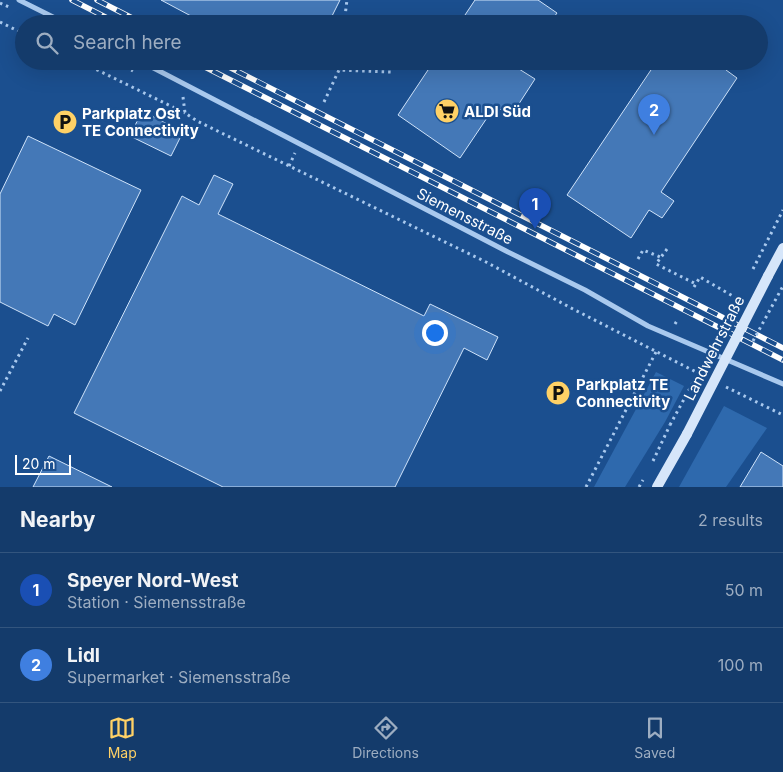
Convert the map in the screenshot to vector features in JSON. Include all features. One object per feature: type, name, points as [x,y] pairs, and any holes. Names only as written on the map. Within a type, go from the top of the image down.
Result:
[{"type":"main road","name":"Landwehrstraße","points":[[657,487],[687,434],[783,248]]},
{"type":"street","points":[[19,0],[49,15]]},
{"type":"street","name":"Siemensstraße","points":[[157,70],[584,290],[648,326],[783,384]]},
{"type":"path","points":[[345,15],[347,0]]},
{"type":"path","points":[[0,22],[15,30]]},
{"type":"path","points":[[97,70],[185,113],[197,121],[486,262],[707,377]]},
{"type":"path","points":[[131,70],[140,75]]},
{"type":"path","points":[[324,102],[339,70],[391,72]]},
{"type":"path","points":[[175,93],[183,97],[185,113]]},
{"type":"path","points":[[750,276],[783,210]]},
{"type":"path","points":[[667,248],[656,264],[695,286],[700,277],[738,299]]},
{"type":"path","points":[[638,259],[643,250],[660,257]]},
{"type":"path","points":[[652,464],[670,425],[742,292]]},
{"type":"path","points":[[675,324],[678,319]]},
{"type":"path","points":[[0,391],[28,338]]},
{"type":"path","points":[[586,487],[656,352]]},
{"type":"path","points":[[724,386],[783,415]]},
{"type":"path","points":[[639,487],[643,479]]},
{"type":"shaded area","points":[[656,372],[684,386],[665,422],[625,487],[594,487]]},
{"type":"shaded area","points":[[724,406],[767,428],[726,487],[679,487]]},
{"type":"building","points":[[161,0],[340,0],[332,15],[189,15]]},
{"type":"building","points":[[475,0],[538,0],[557,13],[556,15],[465,15]]},
{"type":"building","name":"ALDI Süd","points":[[428,70],[521,70],[535,79],[511,116],[495,106],[460,158],[398,115]]},
{"type":"building","points":[[651,70],[726,70],[737,78],[661,192],[674,201],[662,218],[649,210],[631,238],[567,195]]},
{"type":"building","points":[[142,111],[183,132],[171,156],[130,136]]},
{"type":"building","points":[[28,136],[141,190],[75,325],[54,314],[48,326],[0,302],[0,194]]},
{"type":"building","points":[[214,175],[233,184],[218,214],[424,316],[430,304],[498,337],[487,360],[464,348],[395,487],[223,487],[74,413],[182,196],[199,205]]},
{"type":"building","points":[[761,452],[783,466],[783,487],[740,487]]},
{"type":"building","points":[[49,456],[112,487],[33,487]]},
{"type":"railway","points":[[72,0],[101,15]]},
{"type":"railway","points":[[97,0],[126,15]]},
{"type":"railway","points":[[211,70],[783,360]]},
{"type":"railway","points":[[235,70],[783,348]]},
{"type":"place","name":"ALDI Süd","points":[[447,111]]},
{"type":"place","name":"Parkplatz Ost TE Connectivity","points":[[65,122]]},
{"type":"place","name":"Lidl","points":[[654,135]]},
{"type":"place","name":"Speyer Nord-West","points":[[535,229]]},
{"type":"place","name":"Parkplatz TE Connectivity","points":[[558,393]]}]
